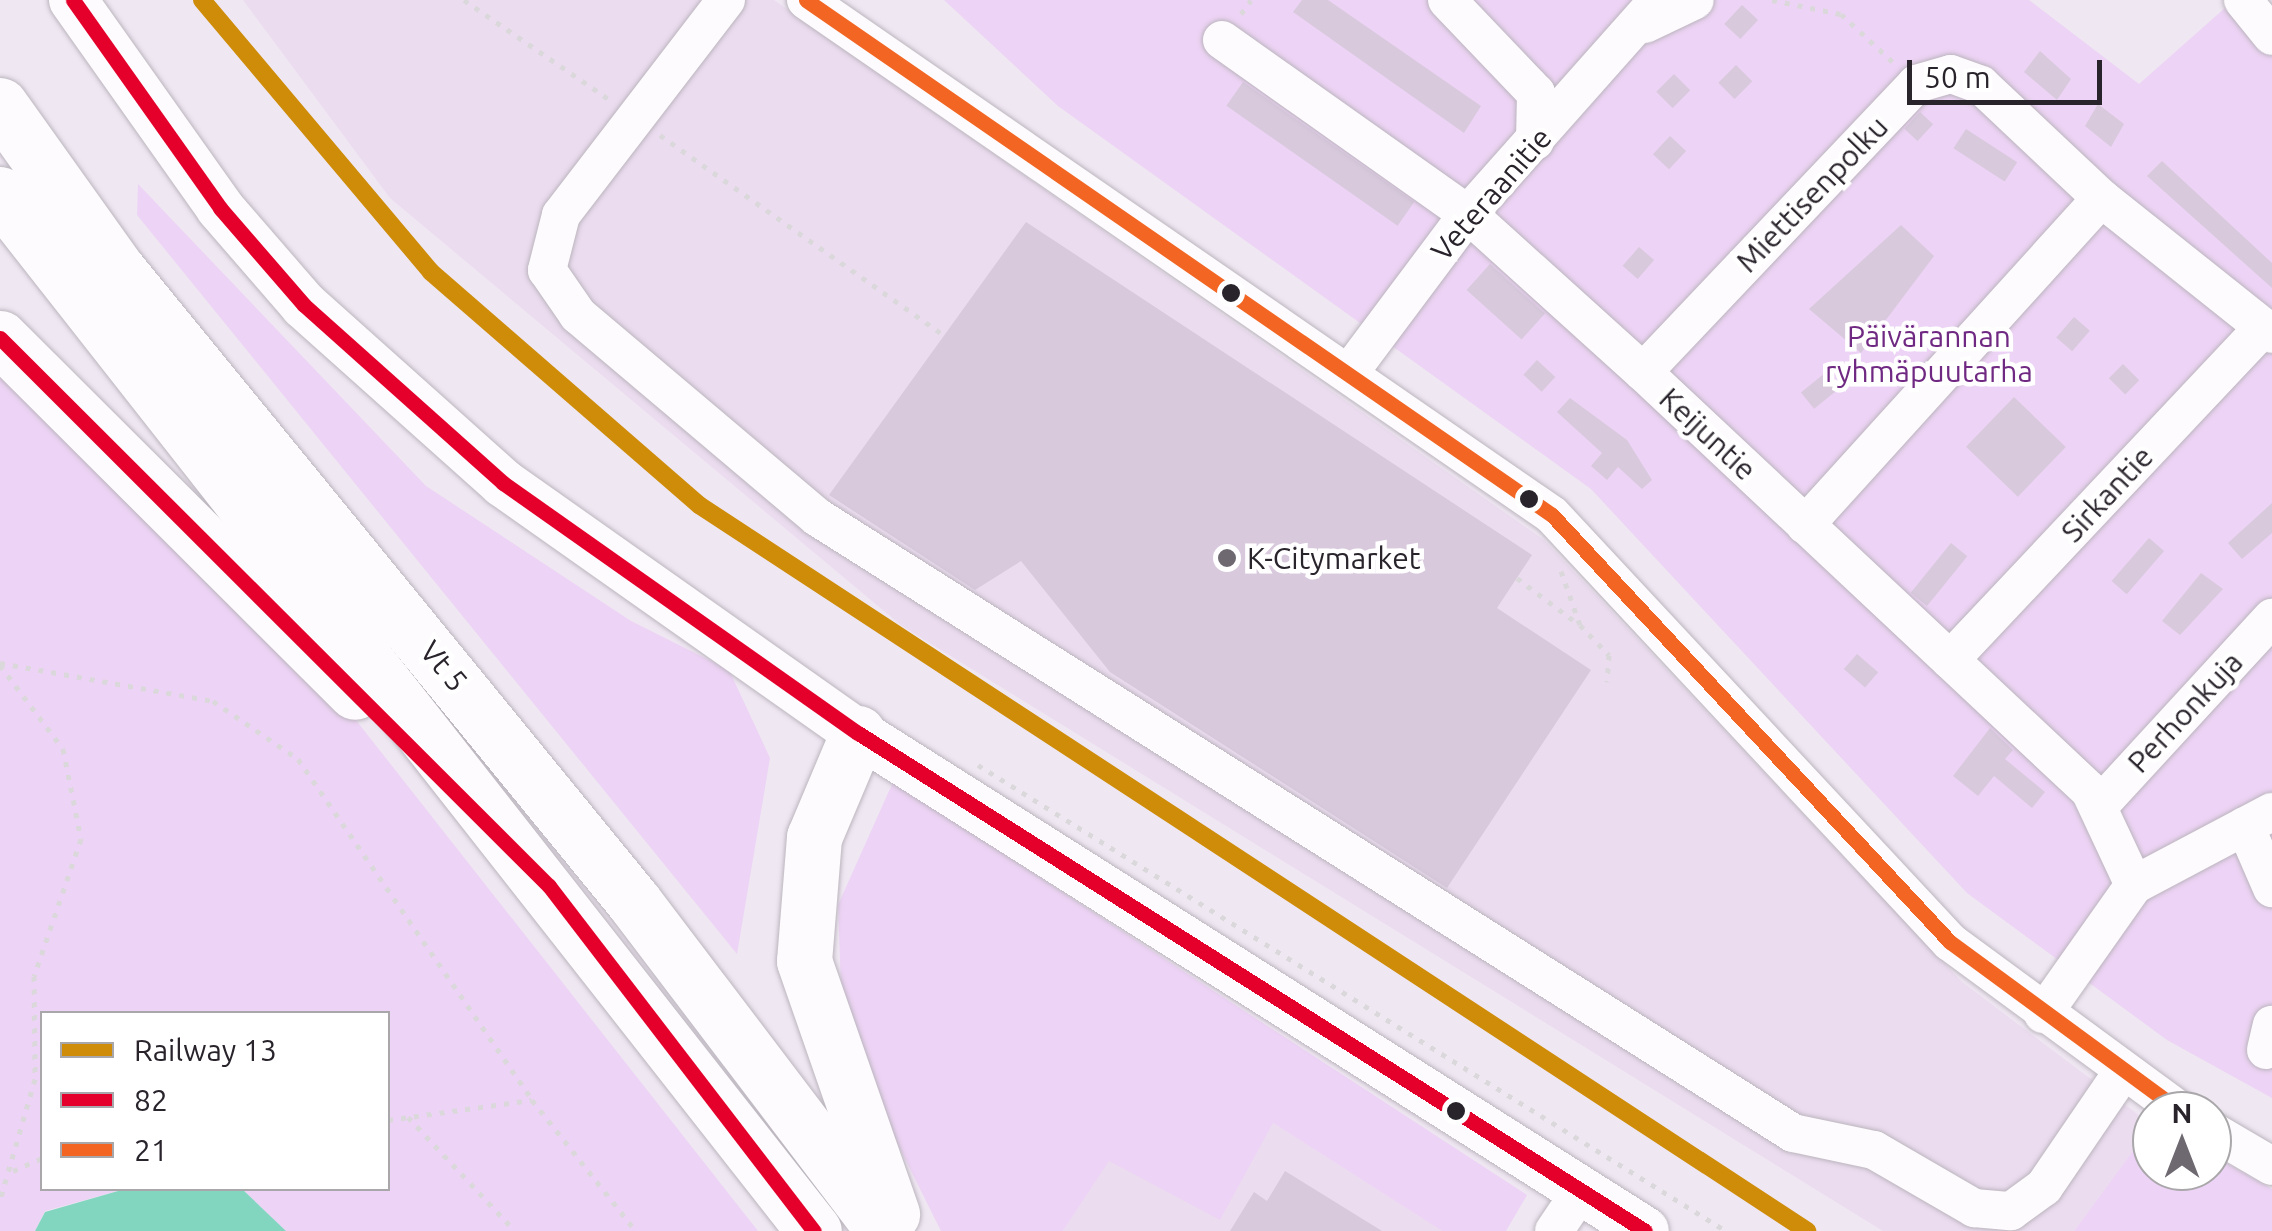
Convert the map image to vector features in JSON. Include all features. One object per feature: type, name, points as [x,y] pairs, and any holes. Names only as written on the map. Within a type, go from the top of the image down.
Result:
[{"type":"highway","name":"Vt 5","points":[[0,104],[117,269],[634,902],[884,1231]]},
{"type":"highway","name":"Vt 5","points":[[0,194],[497,830],[638,997],[814,1231]]},
{"type":"highway","points":[[0,338],[497,830]]},
{"type":"highway","points":[[858,733],[814,836],[804,961],[898,1231]]},
{"type":"main road","points":[[73,0],[220,208],[418,417],[858,733],[1645,1231]]},
{"type":"street","points":[[726,0],[561,215],[547,270],[578,315],[818,517],[1793,1133],[1874,1150],[1974,1208],[2011,1211],[2044,1187],[2122,1074]]},
{"type":"street","points":[[806,0],[1349,373],[1586,544],[1950,942],[2149,1091]]},
{"type":"street","points":[[1447,0],[1536,93],[1534,141]]},
{"type":"street","name":"Veteraanitie","points":[[1349,373],[1468,214],[1651,12],[1695,0]]},
{"type":"street","points":[[2243,0],[2272,36]]},
{"type":"street","name":"Keijuntie","points":[[1222,40],[1468,214],[1643,372],[1950,660],[2098,807],[2134,885]]},
{"type":"street","points":[[1916,84],[1968,76],[2101,198],[2268,331]]},
{"type":"street","name":"Miettisenpolku","points":[[1643,372],[1916,84]]},
{"type":"street","points":[[1805,525],[2101,198]]},
{"type":"street","name":"Sirkantie","points":[[1950,660],[2268,331]]},
{"type":"street","name":"Perhonkuja","points":[[2098,807],[2272,618]]},
{"type":"street","points":[[2043,1014],[2134,885],[2259,819],[2272,888]]},
{"type":"street","points":[[2232,1143],[2272,1166]]},
{"type":"street","points":[[1554,1231],[1581,1191]]},
{"type":"path","points":[[464,0],[944,335]]},
{"type":"path","points":[[1772,0],[1841,14],[1916,84]]},
{"type":"path","points":[[1550,559],[1580,625]]},
{"type":"path","points":[[1517,578],[1580,625],[1609,655],[1607,682]]},
{"type":"path","points":[[0,664],[213,701],[298,759],[532,1100],[636,1231]]},
{"type":"path","points":[[0,664],[63,749],[81,839],[34,976],[35,1080],[13,1171],[0,1200]]},
{"type":"path","points":[[964,760],[1002,772],[1726,1231]]},
{"type":"path","points":[[390,1120],[532,1100]]},
{"type":"path","points":[[408,1117],[515,1231]]},
{"type":"path","points":[[13,1171],[40,1159]]},
{"type":"shaded area","points":[[243,0],[774,0],[1544,540],[1962,982],[2132,1110],[2132,1152],[2074,1231],[1883,1231],[902,626],[390,198]]},
{"type":"shaded area","points":[[1273,1123],[1442,1231],[1063,1231],[1109,1160]]},
{"type":"shaded area","points":[[118,1191],[244,1191],[286,1231],[35,1231],[45,1212]]},
{"type":"green space","name":"Päivärannan ryhmäpuutarha","points":[[944,0],[2029,0],[2139,84],[2234,0],[2272,8],[2272,1098],[2167,1040],[1967,893],[1591,489],[1058,106]]},
{"type":"green space","points":[[138,184],[426,486],[631,621],[729,670],[770,758],[737,954],[137,215]]},
{"type":"green space","points":[[0,366],[333,691],[758,1231],[286,1231],[244,1191],[390,1191],[390,1011],[40,1011],[40,1191],[118,1191],[45,1211],[35,1231],[0,1231]]},
{"type":"green space","points":[[893,782],[1527,1195],[1506,1231],[1442,1231],[1273,1123],[1220,1220],[1109,1161],[1063,1231],[941,1231],[879,1107],[841,987],[838,905]]},
{"type":"green space","points":[[2132,1152],[2132,1191],[2232,1191],[2232,1166],[2272,1189],[2272,1231],[2074,1231]]},
{"type":"building","points":[[1302,0],[1328,0],[1481,106],[1464,133],[1293,12]]},
{"type":"building","points":[[1742,5],[1758,20],[1740,39],[1724,24]]},
{"type":"building","points":[[2040,51],[2071,79],[2057,100],[2024,72]]},
{"type":"building","points":[[1736,65],[1752,81],[1735,99],[1718,83]]},
{"type":"building","points":[[1674,74],[1690,90],[1673,108],[1656,92]]},
{"type":"building","points":[[1243,82],[1414,202],[1398,226],[1226,106]]},
{"type":"building","points":[[2098,104],[2124,124],[2111,147],[2085,126]]},
{"type":"building","points":[[1920,112],[1933,124],[1917,141],[1904,129]]},
{"type":"building","points":[[1966,129],[2017,162],[2005,182],[1953,148]]},
{"type":"building","points":[[1670,136],[1686,151],[1669,169],[1653,154]]},
{"type":"building","points":[[2162,161],[2272,263],[2272,288],[2147,176]]},
{"type":"building","name":"K-Citymarket","points":[[1026,222],[1532,555],[1497,608],[1591,670],[1447,888],[1110,672],[1021,561],[975,590],[829,495]]},
{"type":"building","points":[[1901,225],[1934,256],[1861,353],[1809,309]]},
{"type":"building","points":[[1639,247],[1654,260],[1638,279],[1623,266]]},
{"type":"building","points":[[1490,264],[1545,314],[1522,340],[1467,290]]},
{"type":"building","points":[[2074,317],[2090,331],[2072,351],[2056,337]]},
{"type":"building","points":[[1537,360],[1555,377],[1542,392],[1523,375]]},
{"type":"building","points":[[2123,364],[2139,380],[2125,394],[2109,378]]},
{"type":"building","points":[[1825,373],[1838,389],[1814,409],[1801,393]]},
{"type":"building","points":[[2014,397],[2066,447],[2018,497],[1966,447]]},
{"type":"building","points":[[1570,398],[1627,440],[1652,480],[1642,489],[1618,467],[1607,480],[1591,466],[1602,453],[1557,412]]},
{"type":"building","points":[[2272,503],[2272,533],[2242,559],[2228,543]]},
{"type":"building","points":[[2149,538],[2164,551],[2127,594],[2112,581]]},
{"type":"building","points":[[1951,543],[1967,556],[1927,606],[1911,593]]},
{"type":"building","points":[[2201,573],[2223,589],[2180,635],[2162,621]]},
{"type":"building","points":[[1857,654],[1878,672],[1865,687],[1844,669]]},
{"type":"building","points":[[1990,728],[2013,750],[2005,759],[2045,792],[2032,808],[1994,776],[1978,796],[1953,776]]},
{"type":"building","points":[[1285,1171],[1382,1231],[1230,1231],[1254,1192],[1267,1201]]},
{"type":"rail line","name":"13","points":[[202,0],[431,272],[699,505],[1807,1231]]},
{"type":"transit line","name":"82","points":[[73,0],[220,208],[304,305],[503,483],[858,733],[1645,1231]]},
{"type":"transit line","name":"21","points":[[806,0],[1552,515],[1950,942],[2153,1091]]},
{"type":"transit line","name":"82","points":[[0,338],[549,886],[814,1231]]},
{"type":"place","name":"K-Citymarket","points":[[1227,558]]}]
